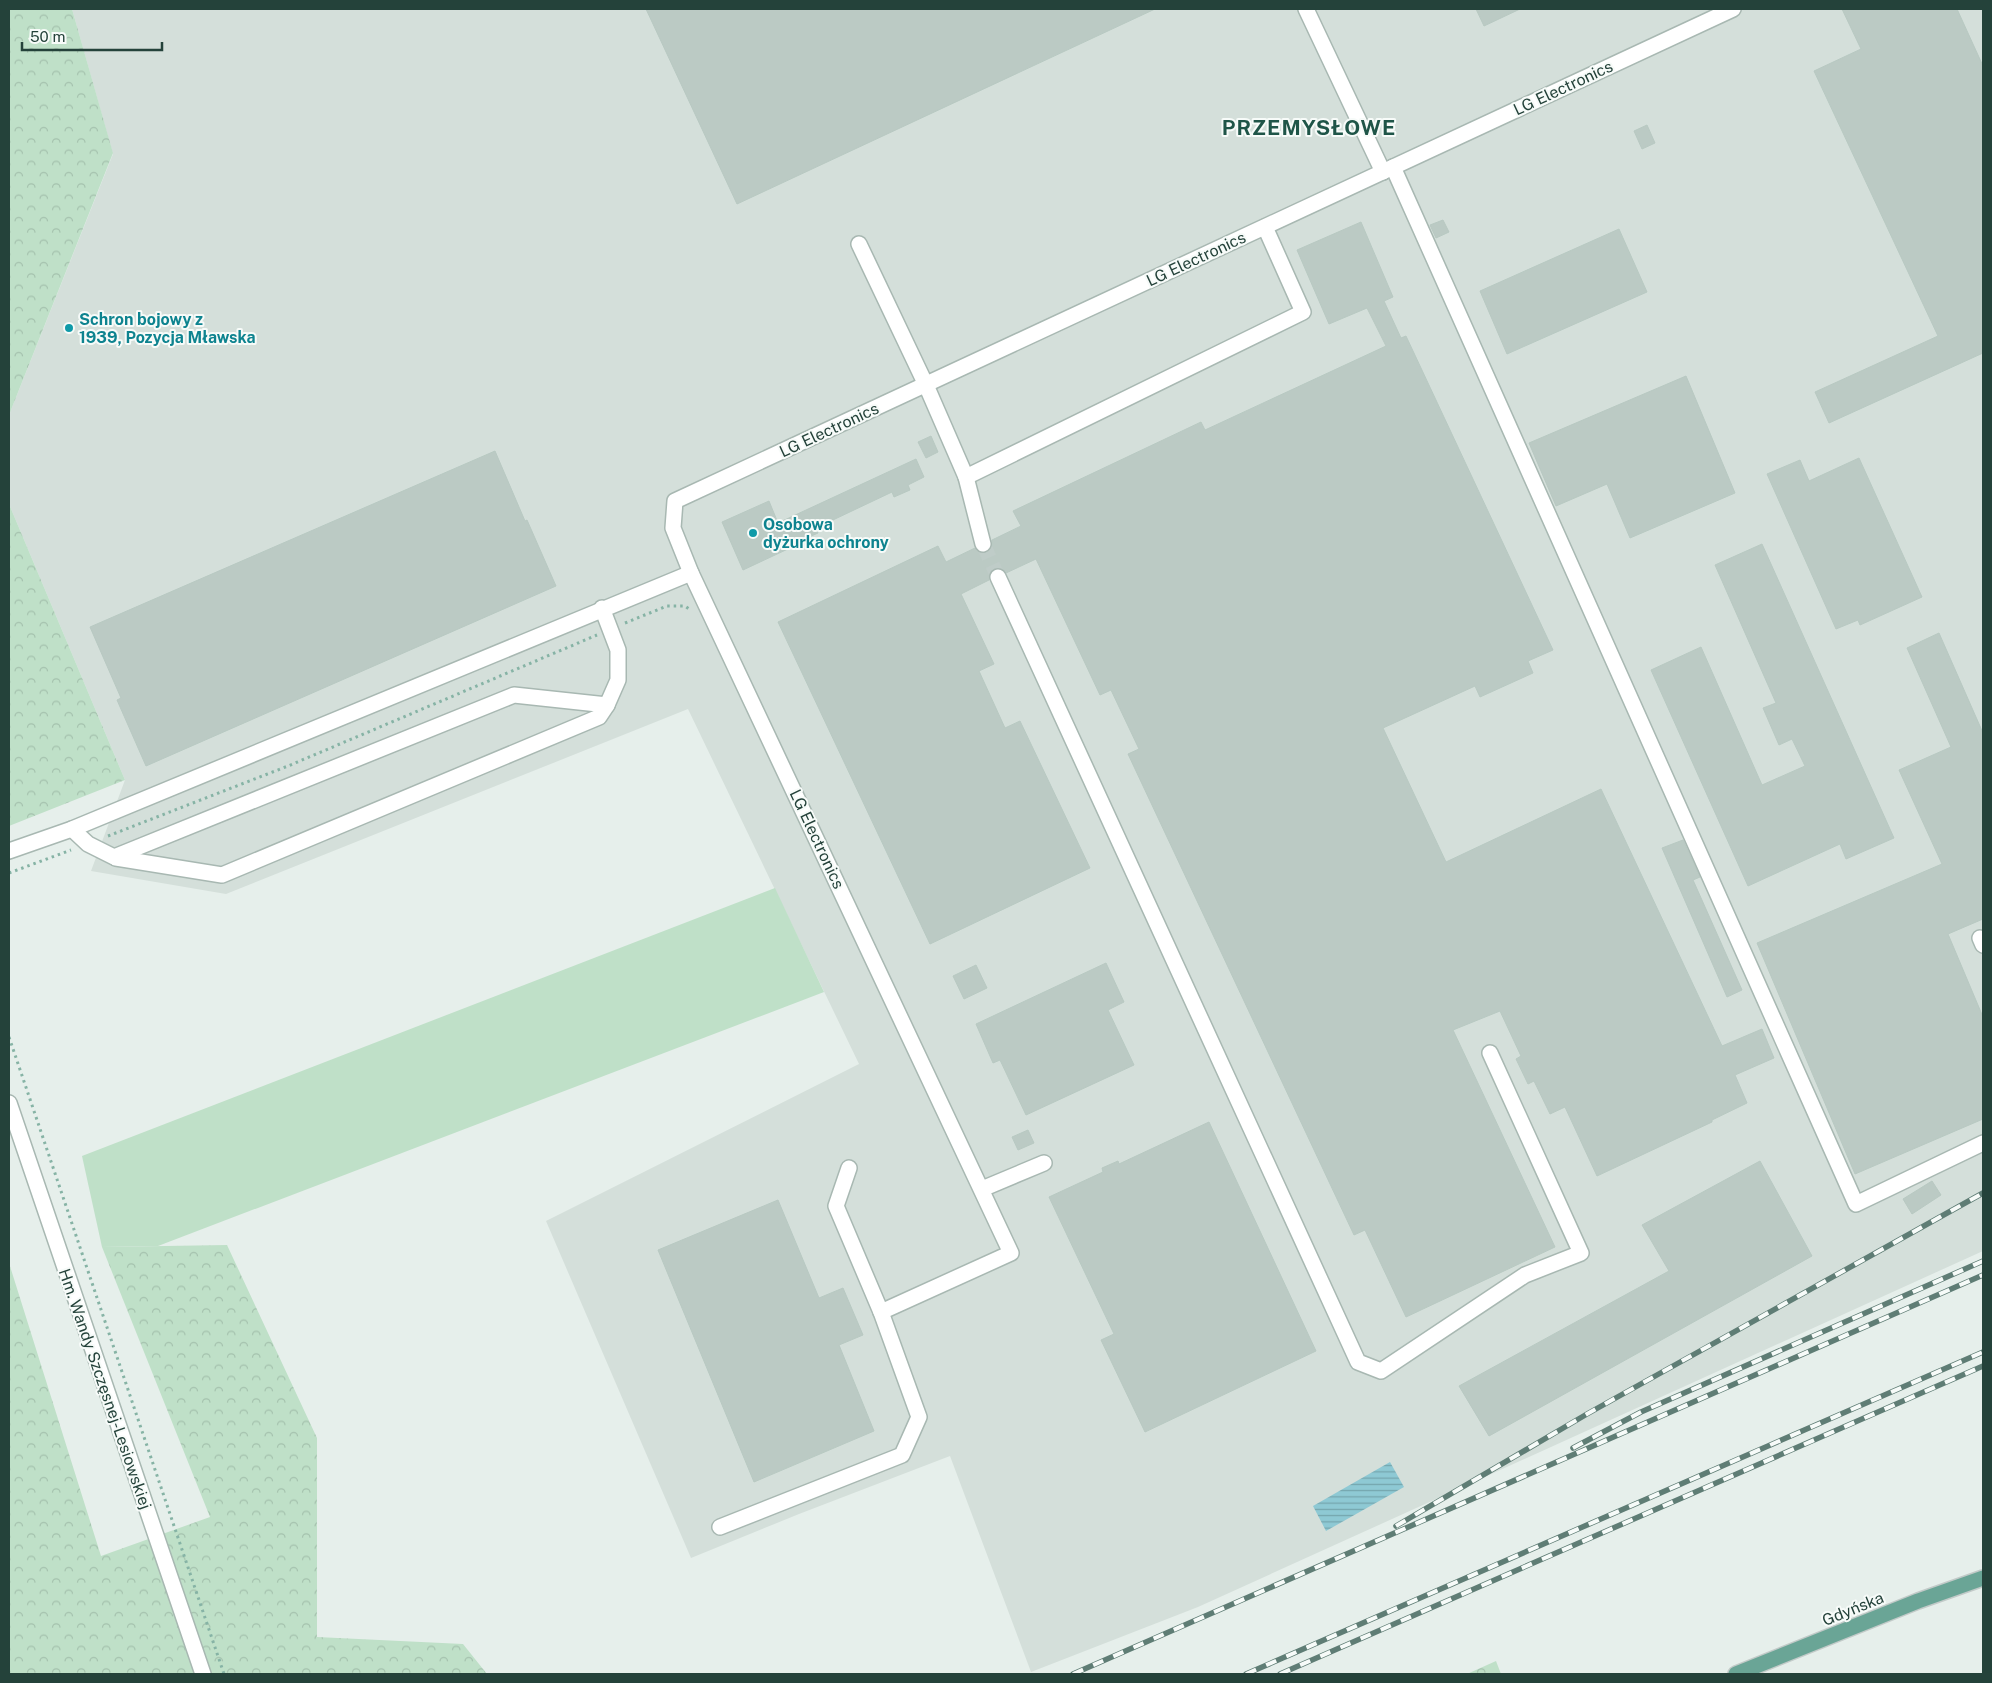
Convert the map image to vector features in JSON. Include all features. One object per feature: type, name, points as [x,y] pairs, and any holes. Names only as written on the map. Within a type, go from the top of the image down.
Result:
[{"type":"main road","name":"Gdyńska","points":[[1736,1674],[1918,1601],[1983,1578]]},
{"type":"street","points":[[1306,9],[1388,169],[1856,1204],[1983,1143]]},
{"type":"street","name":"LG Electronics","points":[[881,1312],[1011,1253],[691,572],[673,528],[675,500],[1733,9]]},
{"type":"street","points":[[966,477],[1303,312],[1266,227]]},
{"type":"street","points":[[859,244],[926,385],[966,477],[983,544]]},
{"type":"street","points":[[9,851],[72,829],[691,572]]},
{"type":"street","points":[[998,576],[1358,1362],[1381,1371],[1525,1275],[1581,1253],[1490,1053]]},
{"type":"street","points":[[72,829],[88,844],[114,857],[222,875],[599,718],[618,680],[618,650],[602,608]]},
{"type":"street","points":[[114,857],[514,695],[607,705]]},
{"type":"street","name":"Hm. Wandy Szczęsnej-Lesiowskiej","points":[[9,1103],[203,1674]]},
{"type":"street","points":[[982,1189],[1044,1163]]},
{"type":"street","points":[[720,1527],[902,1455],[918,1417],[881,1312],[836,1206],[849,1168]]},
{"type":"path","points":[[9,873],[288,766],[667,606],[685,606],[694,614]]},
{"type":"path","points":[[9,1037],[140,1432],[224,1674]]},
{"type":"shaded area","points":[[72,9],[1983,9],[1983,1251],[1198,1607],[1031,1672],[950,1456],[691,1558],[546,1221],[859,1064],[688,709],[226,894],[91,871],[125,780],[9,504],[9,415],[113,154]]},
{"type":"green space","points":[[9,9],[72,9],[113,153],[9,415]]},
{"type":"green space","points":[[9,504],[125,780],[9,826]]},
{"type":"green space","points":[[775,888],[824,992],[158,1246],[102,1247],[82,1156]]},
{"type":"green space","points":[[227,1245],[317,1438],[317,1637],[463,1644],[487,1674],[9,1674],[9,1263],[101,1556],[210,1517],[102,1247]]},
{"type":"green space","points":[[1496,1661],[1501,1674],[1467,1674]]},
{"type":"water","points":[[1390,1462],[1404,1487],[1326,1531],[1313,1506]]},
{"type":"building","points":[[646,9],[1155,9],[737,204]]},
{"type":"building","points":[[1476,9],[1520,9],[1484,26]]},
{"type":"building","points":[[1842,9],[1957,9],[1983,66],[1983,353],[1829,423],[1815,392],[1938,336],[1814,71],[1861,49]]},
{"type":"building","points":[[1647,125],[1655,143],[1642,149],[1634,131]]},
{"type":"building","points":[[1443,220],[1449,232],[1436,238],[1430,225]]},
{"type":"building","points":[[1361,222],[1393,297],[1384,301],[1401,338],[1406,336],[1553,650],[1528,661],[1533,673],[1480,697],[1475,686],[1383,728],[1446,862],[1601,789],[1722,1046],[1762,1029],[1774,1058],[1735,1075],[1747,1103],[1712,1120],[1712,1122],[1597,1176],[1565,1107],[1550,1114],[1534,1081],[1528,1084],[1516,1059],[1521,1056],[1500,1011],[1453,1030],[1555,1247],[1406,1317],[1365,1230],[1354,1235],[1128,754],[1139,749],[1111,690],[1100,695],[1036,559],[1006,573],[999,568],[994,569],[989,576],[989,580],[961,594],[994,664],[979,671],[1005,728],[1020,721],[1090,868],[930,944],[778,622],[938,546],[946,562],[975,548],[980,553],[986,553],[992,547],[992,540],[1021,526],[1013,511],[1201,422],[1205,430],[1386,346],[1367,308],[1329,324],[1297,250]]},
{"type":"building","points":[[1619,229],[1647,292],[1507,354],[1480,291]]},
{"type":"building","points":[[1686,376],[1735,493],[1630,538],[1607,484],[1556,506],[1529,443]]},
{"type":"building","points":[[931,436],[938,452],[926,458],[918,442]]},
{"type":"building","points":[[495,451],[556,586],[146,766],[117,700],[121,698],[90,627]]},
{"type":"building","points":[[1859,458],[1922,597],[1860,625],[1858,620],[1836,629],[1767,474],[1800,460],[1809,481]]},
{"type":"building","points":[[916,459],[924,477],[908,485],[910,490],[894,497],[892,492],[816,528],[818,533],[743,570],[722,522],[769,501],[778,523]]},
{"type":"building","points":[[1762,544],[1894,838],[1846,859],[1840,844],[1748,886],[1651,670],[1701,647],[1762,785],[1805,766],[1792,739],[1779,745],[1763,708],[1776,703],[1715,565]]},
{"type":"building","points":[[1939,633],[1983,733],[1983,919],[1948,934],[1983,1017],[1983,1119],[1855,1174],[1757,943],[1942,864],[1899,770],[1951,747],[1907,648]]},
{"type":"building","points":[[1683,840],[1700,877],[1693,880],[1742,990],[1727,997],[1662,848]]},
{"type":"building","points":[[1106,963],[1124,1002],[1108,1010],[1134,1065],[1026,1115],[1000,1060],[993,1063],[976,1024]]},
{"type":"building","points":[[976,965],[987,988],[964,999],[953,976]]},
{"type":"building","points":[[1209,1122],[1316,1351],[1145,1432],[1101,1340],[1114,1334],[1049,1197],[1103,1172],[1102,1168],[1118,1161],[1119,1164]]},
{"type":"building","points":[[1028,1130],[1034,1143],[1018,1150],[1012,1137]]},
{"type":"building","points":[[1760,1161],[1812,1256],[1489,1436],[1459,1386],[1669,1271],[1642,1225]]},
{"type":"building","points":[[1932,1181],[1941,1195],[1912,1214],[1903,1199]]},
{"type":"building","points":[[778,1200],[819,1298],[843,1288],[863,1335],[839,1345],[874,1431],[754,1482],[658,1250]]},
{"type":"tunnel","points":[[983,544],[998,577]]},
{"type":"railway","points":[[1396,1526],[1587,1414],[1983,1193]]},
{"type":"railway","points":[[1573,1448],[1641,1412],[1983,1261]]},
{"type":"railway","points":[[1073,1674],[1983,1275]]},
{"type":"railway","points":[[1246,1674],[1983,1352]]},
{"type":"railway","points":[[1280,1674],[1983,1366]]},
{"type":"place","name":"Schron bojowy z 1939, Pozycja Mławska","points":[[69,328]]},
{"type":"place","name":"Osobowa dyżurka ochrony","points":[[753,533]]},
{"type":"district","name":"PRZEMYSŁOWE","points":[[1309,127]]}]
